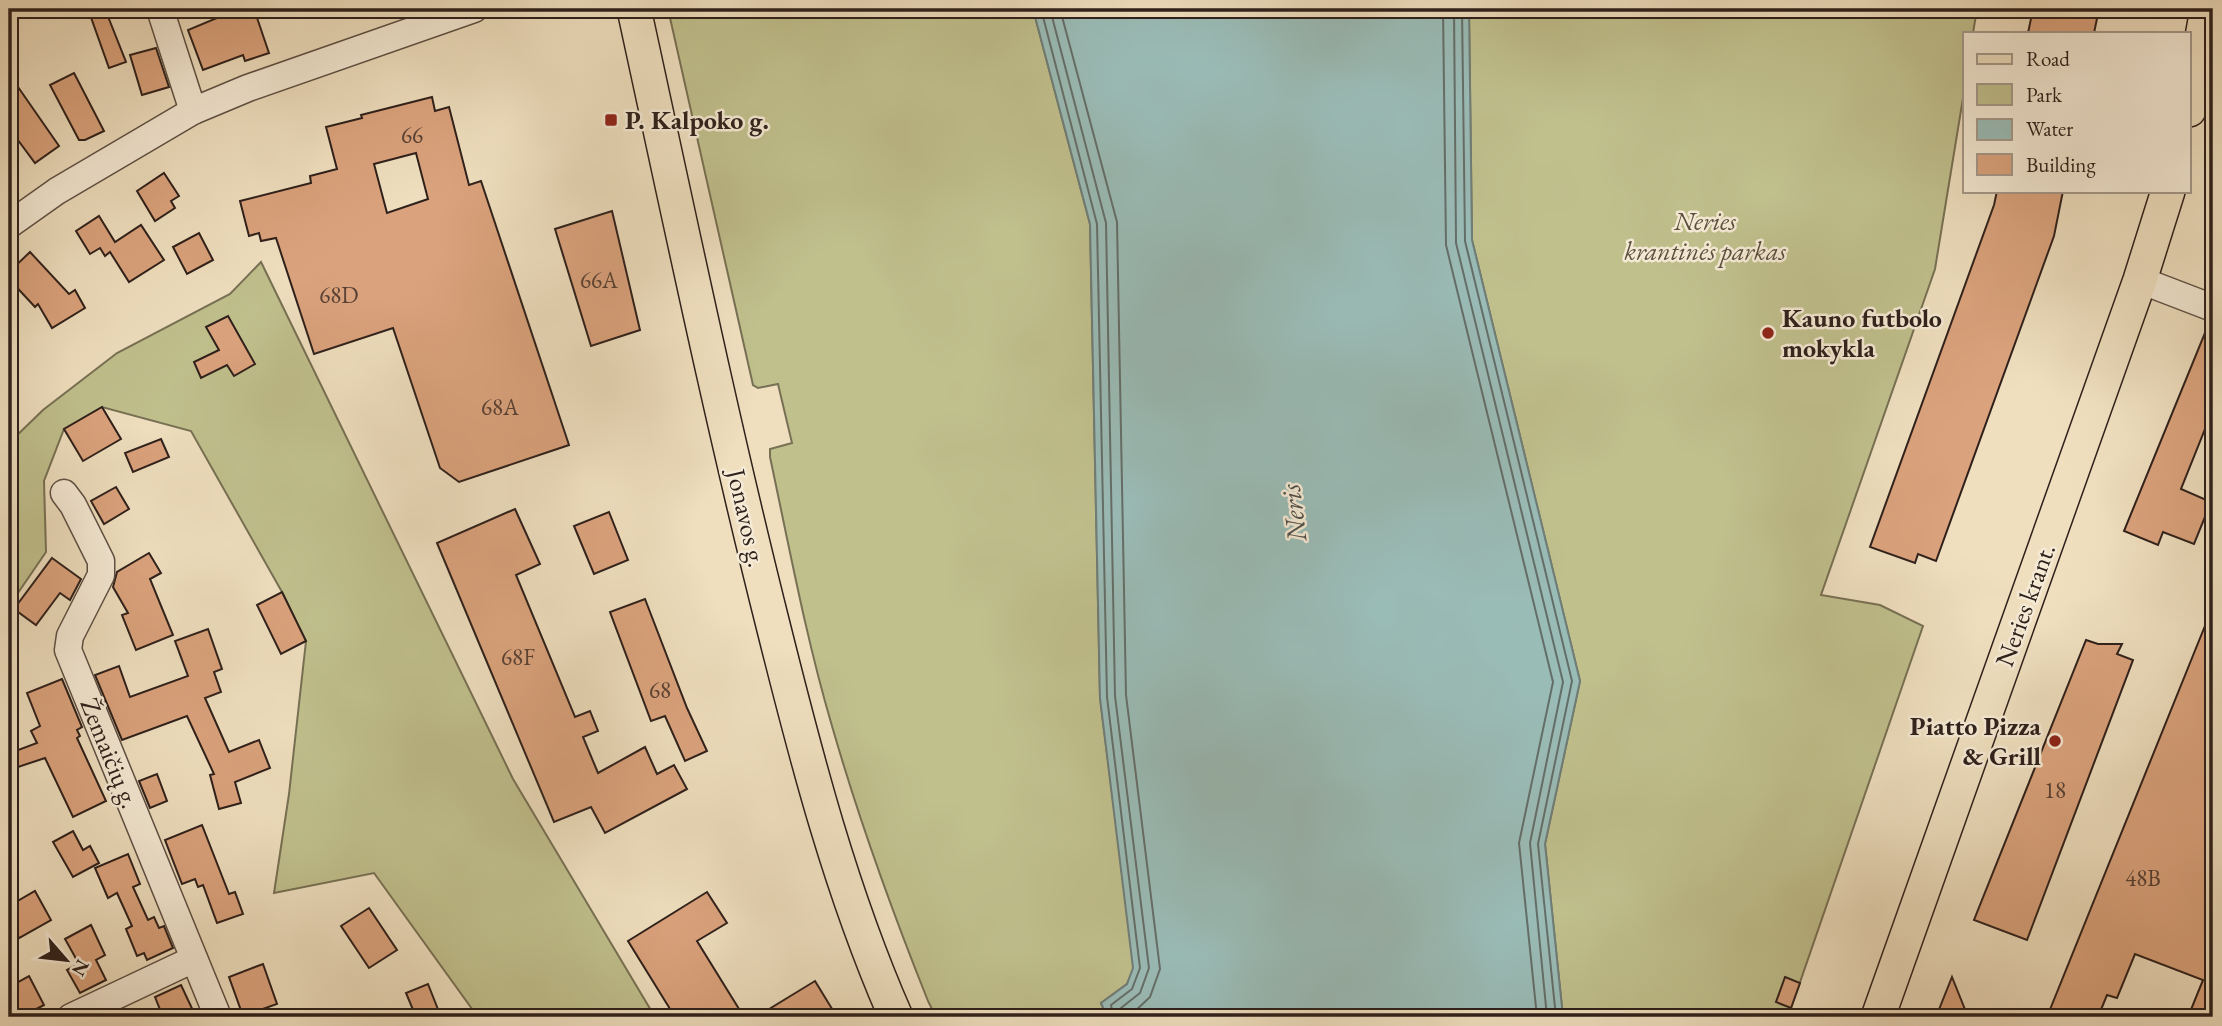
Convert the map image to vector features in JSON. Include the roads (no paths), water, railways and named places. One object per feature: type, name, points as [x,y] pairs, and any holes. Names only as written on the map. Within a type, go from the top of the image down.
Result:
[{"type":"main road","name":"Jonavos g.","points":[[634,9],[743,504],[803,748],[851,904],[896,1017]]},
{"type":"main road","points":[[2190,104],[2207,9]]},
{"type":"main road","name":"Neries krant.","points":[[1878,1017],[2140,280],[2168,192]]},
{"type":"street","points":[[160,9],[193,111]]},
{"type":"street","points":[[9,225],[57,191],[193,111],[237,92],[474,9]]},
{"type":"street","points":[[2140,280],[2213,308]]},
{"type":"street","name":"Žemaičių g.","points":[[64,493],[73,505],[101,561],[101,575],[70,636],[68,650],[218,1017]]},
{"type":"street","points":[[71,1017],[194,959]]},
{"type":"water","name":"Neris","points":[[1033,9],[1469,9],[1472,240],[1580,681],[1545,844],[1563,1017],[1107,1017],[1101,1003],[1127,984],[1133,968],[1100,698],[1090,224]]},
{"type":"place","name":"P. Kalpoko g.","points":[[611,120]]},
{"type":"place","name":"Kauno futbolo mokykla","points":[[1768,333]]},
{"type":"place","name":"Piatto Pizza & Grill","points":[[2055,741]]},
{"type":"park label","name":"Neries krantinės parkas","points":[[1705,236]]}]
